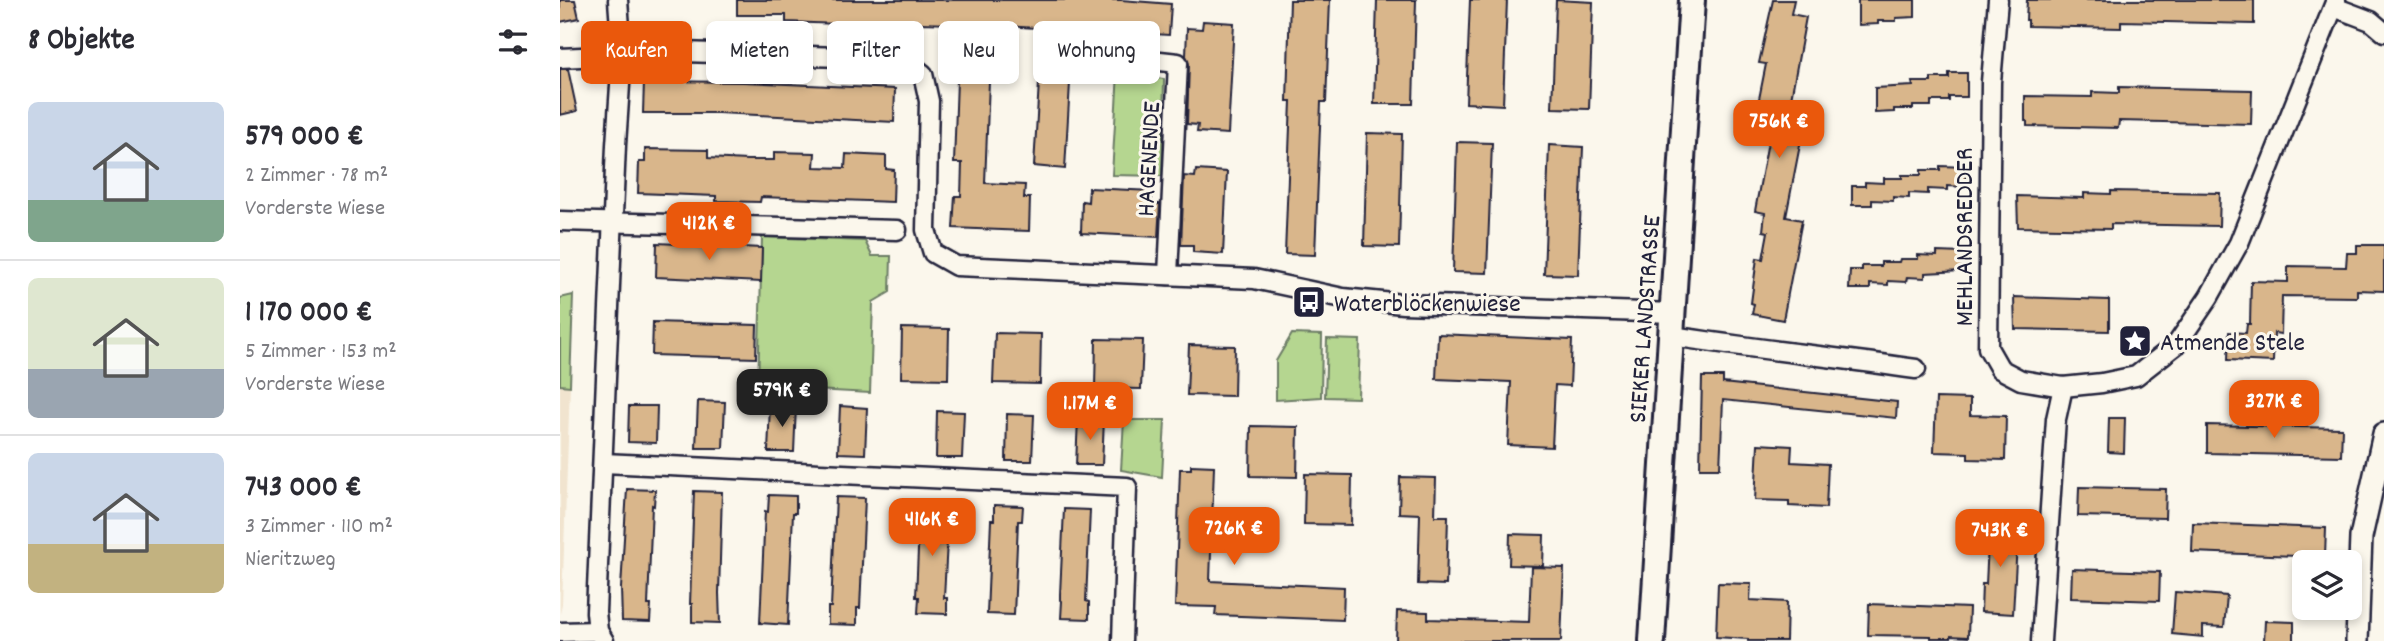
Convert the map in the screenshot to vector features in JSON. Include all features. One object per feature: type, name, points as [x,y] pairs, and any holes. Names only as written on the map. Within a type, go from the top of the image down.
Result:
[{"type":"main road","name":"SIEKER LANDSTRASSE","points":[[1652,641],[1692,0]]},
{"type":"street","points":[[618,0],[620,21]]},
{"type":"street","name":"MEHLANDSREDDER","points":[[1998,0],[1992,54],[1988,348],[2000,369],[2021,380],[2063,387],[2136,376],[2177,344],[2239,243],[2335,4],[2371,21],[2384,32]]},
{"type":"street","points":[[692,52],[904,59],[923,74],[929,100],[926,230],[933,253],[957,266],[1254,279],[1343,298],[1673,325],[1735,346],[1916,369]]},
{"type":"street","points":[[560,58],[581,57]]},
{"type":"street","name":"HAGENENDE","points":[[1160,61],[1178,63],[1168,275]]},
{"type":"street","points":[[560,632],[601,636],[596,612],[620,84]]},
{"type":"street","points":[[560,221],[897,230]]},
{"type":"street","points":[[2040,641],[2056,419],[2063,387]]},
{"type":"street","points":[[2357,641],[2361,537],[2384,434]]},
{"type":"street","points":[[603,463],[1126,487],[1122,641]]},
{"type":"shaded area","points":[[560,385],[570,386],[560,614]]},
{"type":"green space","points":[[1160,78],[1164,79],[1162,176],[1112,175],[1117,84],[1160,84]]},
{"type":"green space","points":[[762,237],[865,241],[872,256],[891,256],[890,292],[873,302],[870,393],[758,387]]},
{"type":"green space","points":[[573,295],[570,386],[560,385],[560,298]]},
{"type":"green space","points":[[1292,334],[1322,335],[1321,397],[1276,400],[1276,361]]},
{"type":"green space","points":[[1327,339],[1360,340],[1358,398],[1325,397]]},
{"type":"green space","points":[[1124,420],[1165,420],[1162,477],[1121,470]]},
{"type":"building","points":[[560,0],[575,0],[579,18],[560,22]]},
{"type":"building","points":[[737,0],[1121,0],[1171,4],[1169,35],[1160,34],[1160,21],[1033,21],[1033,28],[1019,27],[1019,21],[938,21],[938,24],[924,21],[827,21],[827,24],[786,21],[786,15],[737,15]]},
{"type":"building","points":[[1290,0],[1330,0],[1326,102],[1321,102],[1315,255],[1285,254],[1291,101],[1287,101]]},
{"type":"building","points":[[1377,0],[1416,0],[1413,104],[1374,104]]},
{"type":"building","points":[[1470,0],[1507,0],[1503,105],[1466,103]]},
{"type":"building","points":[[1556,0],[1593,2],[1589,109],[1552,108]]},
{"type":"building","points":[[1773,0],[1794,0],[1791,14],[1806,17],[1788,115],[1805,119],[1786,217],[1802,220],[1783,320],[1752,314],[1754,304],[1751,303],[1757,258],[1763,259],[1768,232],[1763,231],[1765,213],[1755,211],[1770,131],[1765,130],[1768,112],[1757,109],[1766,64],[1759,63]]},
{"type":"building","points":[[1858,0],[1915,0],[1915,17],[1858,25]]},
{"type":"building","points":[[2027,0],[2254,0],[2254,24],[2121,21],[2121,28],[2028,26]]},
{"type":"building","points":[[1203,21],[1234,23],[1228,134],[1197,132],[1198,125],[1187,124],[1187,28],[1202,29]]},
{"type":"building","points":[[560,69],[568,69],[577,111],[560,115]]},
{"type":"building","points":[[1949,73],[1967,73],[1967,97],[1949,97],[1949,101],[1931,101],[1931,106],[1913,106],[1913,109],[1875,113],[1875,88],[1913,86],[1912,82],[1949,78]]},
{"type":"building","points":[[706,82],[706,84],[786,84],[895,89],[894,122],[718,113],[643,113],[644,84]]},
{"type":"building","points":[[957,84],[989,84],[985,183],[1025,185],[1024,198],[1030,198],[1029,231],[953,228],[955,196],[961,196],[962,163],[954,163]]},
{"type":"building","points":[[1039,84],[1070,84],[1065,169],[1034,166]]},
{"type":"building","points":[[2119,87],[2252,90],[2251,124],[2119,121],[2118,128],[2027,126],[2025,121],[2025,96],[2092,97],[2092,92],[2119,93]]},
{"type":"building","points":[[1367,133],[1402,134],[1399,247],[1364,246]]},
{"type":"building","points":[[1457,142],[1492,143],[1487,273],[1453,272]]},
{"type":"building","points":[[1549,145],[1583,147],[1578,275],[1544,274]]},
{"type":"building","points":[[645,149],[708,150],[708,158],[747,160],[774,160],[774,152],[815,153],[814,167],[845,168],[846,154],[886,156],[886,169],[894,170],[893,202],[761,197],[760,202],[716,201],[716,196],[638,193],[639,162],[645,162]]},
{"type":"building","points":[[1940,166],[1966,167],[1965,187],[1928,189],[1928,194],[1909,193],[1909,198],[1893,197],[1893,201],[1872,200],[1872,205],[1852,205],[1852,186],[1865,186],[1865,182],[1884,183],[1884,178],[1902,178],[1902,175],[1921,175],[1921,170],[1940,170]]},
{"type":"building","points":[[1196,170],[1227,172],[1223,254],[1193,252],[1193,245],[1181,245],[1184,176],[1195,177]]},
{"type":"building","points":[[1089,188],[1152,191],[1152,204],[1160,204],[1158,237],[1081,233],[1082,201],[1088,202]]},
{"type":"building","points":[[2111,191],[2220,193],[2219,226],[2111,224],[2111,229],[2018,227],[2017,196],[2084,198],[2084,193],[2111,194]]},
{"type":"building","points":[[657,243],[762,248],[761,282],[656,277]]},
{"type":"building","points":[[2357,245],[2384,245],[2384,291],[2357,290],[2357,297],[2282,296],[2281,334],[2274,333],[2273,362],[2228,360],[2229,332],[2246,333],[2247,324],[2250,324],[2251,281],[2288,282],[2288,266],[2346,267],[2347,253],[2357,253]]},
{"type":"building","points":[[1937,252],[1963,253],[1962,271],[1925,273],[1925,278],[1907,277],[1906,282],[1888,281],[1888,285],[1870,284],[1870,289],[1849,289],[1850,270],[1862,270],[1862,266],[1881,266],[1881,262],[1918,259],[1918,255],[1937,256]]},
{"type":"building","points":[[2014,297],[2109,300],[2109,331],[2015,329]]},
{"type":"building","points":[[653,322],[757,325],[756,358],[652,355]]},
{"type":"building","points":[[902,328],[949,329],[948,379],[901,378]]},
{"type":"building","points":[[995,333],[1041,334],[1040,384],[993,383]]},
{"type":"building","points":[[1438,334],[1572,340],[1570,386],[1555,385],[1552,447],[1508,445],[1511,382],[1436,379]]},
{"type":"building","points":[[1096,339],[1143,340],[1141,389],[1095,388]]},
{"type":"building","points":[[1189,345],[1235,346],[1234,396],[1187,395]]},
{"type":"building","points":[[1702,377],[1723,377],[1723,383],[1897,402],[1896,418],[1723,400],[1720,468],[1700,468]]},
{"type":"building","points":[[1936,398],[1970,399],[1970,415],[2006,416],[2005,460],[1968,459],[1968,453],[1934,452]]},
{"type":"building","points":[[698,401],[725,402],[723,448],[696,448]]},
{"type":"building","points":[[770,405],[796,406],[794,452],[768,452]]},
{"type":"building","points":[[629,406],[657,406],[656,443],[628,442]]},
{"type":"building","points":[[840,406],[867,408],[865,454],[838,453]]},
{"type":"building","points":[[937,411],[964,412],[962,458],[936,458]]},
{"type":"building","points":[[1007,414],[1034,415],[1032,461],[1006,461]]},
{"type":"building","points":[[1078,418],[1104,419],[1102,465],[1076,465]]},
{"type":"building","points":[[2109,418],[2125,418],[2124,453],[2108,452]]},
{"type":"building","points":[[2207,425],[2342,428],[2341,456],[2207,453]]},
{"type":"building","points":[[1251,426],[1298,427],[1297,477],[1250,476]]},
{"type":"building","points":[[1758,444],[1792,446],[1791,462],[1828,464],[1826,508],[1789,506],[1789,501],[1755,500]]},
{"type":"building","points":[[1191,465],[1214,466],[1210,581],[1344,587],[1343,620],[1215,615],[1216,607],[1175,606],[1180,469],[1191,469]]},
{"type":"building","points":[[1305,474],[1352,475],[1351,525],[1304,524]]},
{"type":"building","points":[[1400,477],[1436,478],[1435,516],[1448,516],[1446,585],[1418,584],[1420,514],[1399,513]]},
{"type":"building","points":[[2079,487],[2166,489],[2165,518],[2078,516]]},
{"type":"building","points":[[627,489],[655,490],[648,605],[651,605],[650,622],[622,621],[621,588]]},
{"type":"building","points":[[694,491],[722,492],[720,623],[692,622],[690,604]]},
{"type":"building","points":[[769,495],[796,496],[788,625],[760,623],[765,511],[768,512]]},
{"type":"building","points":[[836,497],[865,498],[857,625],[828,624]]},
{"type":"building","points":[[920,502],[949,503],[944,598],[947,598],[947,614],[918,613],[919,597],[916,597]]},
{"type":"building","points":[[994,505],[1023,506],[1022,521],[1018,521],[1014,615],[987,614]]},
{"type":"building","points":[[1064,509],[1090,510],[1086,601],[1089,602],[1089,619],[1061,618]]},
{"type":"building","points":[[1989,523],[2018,524],[2013,614],[1981,612],[1982,584],[1986,584]]},
{"type":"building","points":[[2193,523],[2326,528],[2325,550],[2292,550],[2292,556],[2192,552]]},
{"type":"building","points":[[1510,534],[1544,535],[1543,566],[1509,565]]},
{"type":"building","points":[[1531,567],[1564,568],[1561,641],[1396,641],[1397,611],[1428,612],[1428,619],[1529,622]]},
{"type":"building","points":[[2072,569],[2160,572],[2159,601],[2071,598]]},
{"type":"building","points":[[1718,583],[1751,584],[1750,600],[1787,602],[1786,641],[1748,641],[1716,637]]},
{"type":"building","points":[[2175,592],[2227,596],[2224,627],[2203,626],[2203,637],[2172,634]]},
{"type":"building","points":[[1869,604],[1969,608],[1968,637],[1868,635]]},
{"type":"building","points":[[2265,621],[2294,622],[2294,641],[2264,641]]},
{"type":"place","name":"Waterblöckenwiese","points":[[1309,302]]},
{"type":"place","name":"Atmende Stele","points":[[2135,341]]}]
